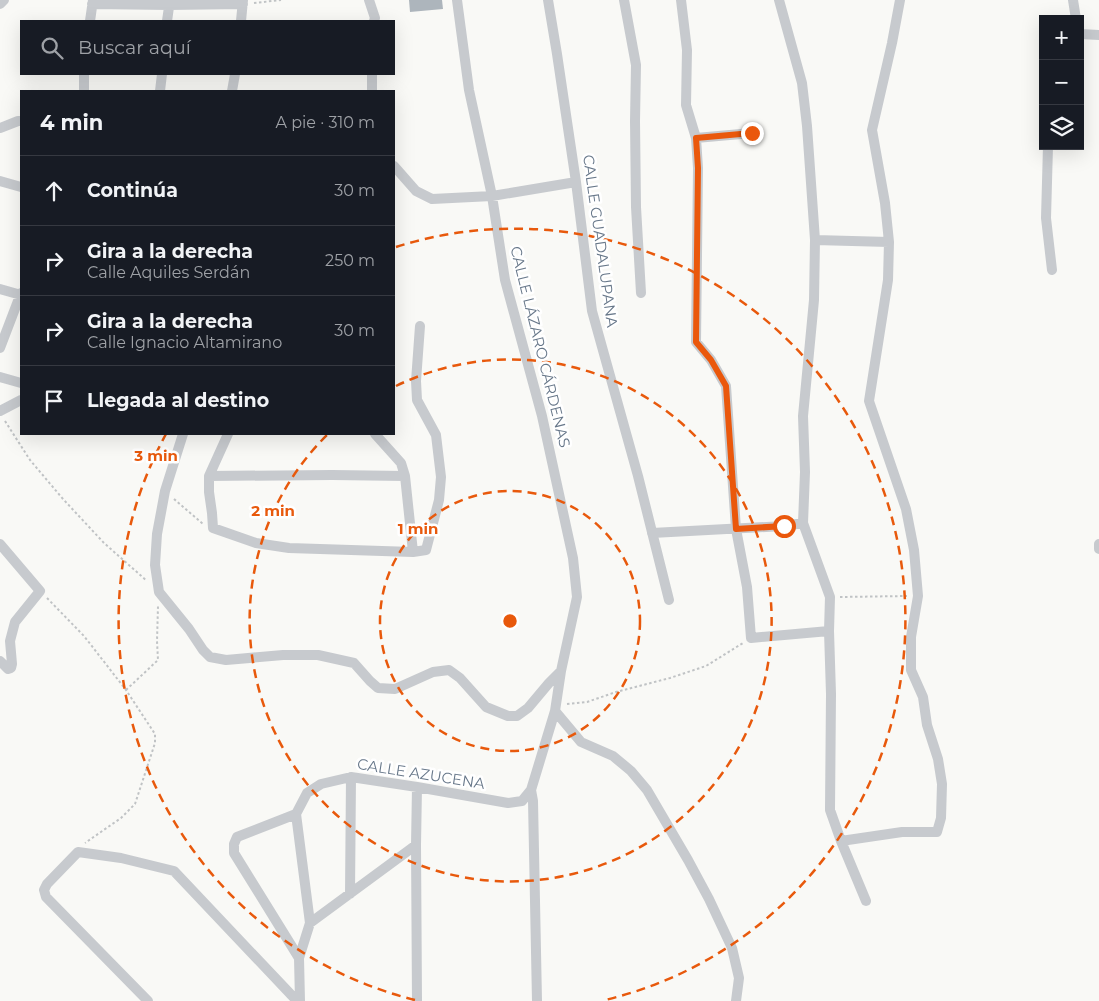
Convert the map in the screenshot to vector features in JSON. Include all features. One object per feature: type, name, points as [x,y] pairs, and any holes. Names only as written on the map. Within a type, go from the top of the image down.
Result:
[{"type":"street","points":[[0,4],[4,0]]},
{"type":"street","points":[[368,0],[374,20]]},
{"type":"street","name":"CALLE LÁZARO CÁRDENAS","points":[[457,0],[469,90],[492,196],[506,280],[542,416],[573,558],[577,597],[561,671],[556,708],[531,790]]},
{"type":"street","name":"CALLE GUADALUPANA","points":[[548,0],[576,182],[592,311],[638,476],[669,600]]},
{"type":"street","points":[[624,0],[636,65],[636,207],[641,293]]},
{"type":"street","points":[[681,0],[687,50],[686,105],[696,138],[698,168],[696,342],[711,360],[726,386],[736,529],[747,587],[751,638],[829,631]]},
{"type":"street","points":[[779,0],[802,83],[815,240],[814,300],[803,416],[805,472],[802,524],[830,597],[830,810],[866,901]]},
{"type":"street","points":[[841,841],[902,832],[937,832],[941,818],[942,784],[938,759],[927,725],[923,697],[911,670],[911,637],[918,596],[914,550],[906,509],[869,401],[888,280],[889,242],[885,203],[872,130],[900,0]]},
{"type":"street","points":[[1073,0],[1075,15]]},
{"type":"street","points":[[90,20],[92,2],[243,2],[241,20]]},
{"type":"street","points":[[168,20],[170,3]]},
{"type":"street","points":[[1084,34],[1099,35]]},
{"type":"street","points":[[84,75],[84,90]]},
{"type":"street","points":[[160,90],[162,75]]},
{"type":"street","points":[[232,90],[234,75]]},
{"type":"street","points":[[372,75],[372,90]]},
{"type":"street","points":[[0,128],[20,121]]},
{"type":"street","points":[[696,138],[752,133]]},
{"type":"street","points":[[1048,150],[1046,218],[1052,270]]},
{"type":"street","points":[[395,167],[416,192],[432,199],[492,196],[576,182]]},
{"type":"street","points":[[0,182],[20,187]]},
{"type":"street","points":[[815,240],[889,242]]},
{"type":"street","points":[[0,289],[20,294]]},
{"type":"street","points":[[0,348],[20,297]]},
{"type":"street","points":[[228,435],[210,476],[213,528],[256,542],[289,548],[413,552],[426,550],[439,500],[441,478],[436,435],[417,400],[416,381],[420,326]]},
{"type":"street","points":[[0,377],[20,383]]},
{"type":"street","points":[[2,416],[20,401]]},
{"type":"street","points":[[183,435],[165,491],[157,534],[155,565],[159,592],[210,657],[226,660],[283,655],[318,655],[354,663],[378,688],[395,689],[433,672],[449,670],[460,678],[486,707],[508,716],[516,716],[528,708],[561,671]]},
{"type":"street","points":[[376,435],[401,463],[405,476],[413,552]]},
{"type":"street","points":[[210,476],[405,476]]},
{"type":"street","points":[[652,533],[802,524]]},
{"type":"street","points":[[0,544],[40,591],[15,622],[10,641],[11,668],[8,668],[0,661]]},
{"type":"street","points":[[1099,544],[1099,549]]},
{"type":"street","points":[[556,708],[581,742],[613,756],[631,771],[647,790],[709,899],[732,948],[739,978],[736,1001]]},
{"type":"street","points":[[350,894],[351,777]]},
{"type":"street","name":"CALLE AZUCENA","points":[[296,814],[307,792],[321,784],[351,777],[508,803],[522,801],[531,790]]},
{"type":"street","points":[[417,787],[417,1001]]},
{"type":"street","points":[[531,790],[533,801],[537,1001]]},
{"type":"street","points":[[299,958],[234,854],[234,844],[238,837],[296,814],[310,923],[299,958],[299,1001]]},
{"type":"street","points":[[310,923],[416,845]]},
{"type":"street","points":[[148,1001],[46,897],[44,890],[47,884],[78,852],[122,858],[174,872],[299,1001]]},
{"type":"path","points":[[243,2],[281,0]]},
{"type":"path","points":[[2,416],[30,460],[63,499],[104,543],[159,592],[157,612],[158,660],[126,690]]},
{"type":"path","points":[[165,491],[203,524],[213,528]]},
{"type":"path","points":[[40,591],[84,636],[126,690],[155,734],[155,743],[135,804],[121,818],[85,843],[78,852]]},
{"type":"path","points":[[830,597],[918,596]]},
{"type":"path","points":[[556,708],[587,702],[706,666],[751,638]]},
{"type":"building","points":[[409,0],[442,0],[443,9],[410,12]]},
{"type":"route","points":[[752,133],[696,138],[698,168],[696,342],[711,360],[726,386],[736,529],[784,526]]}]
